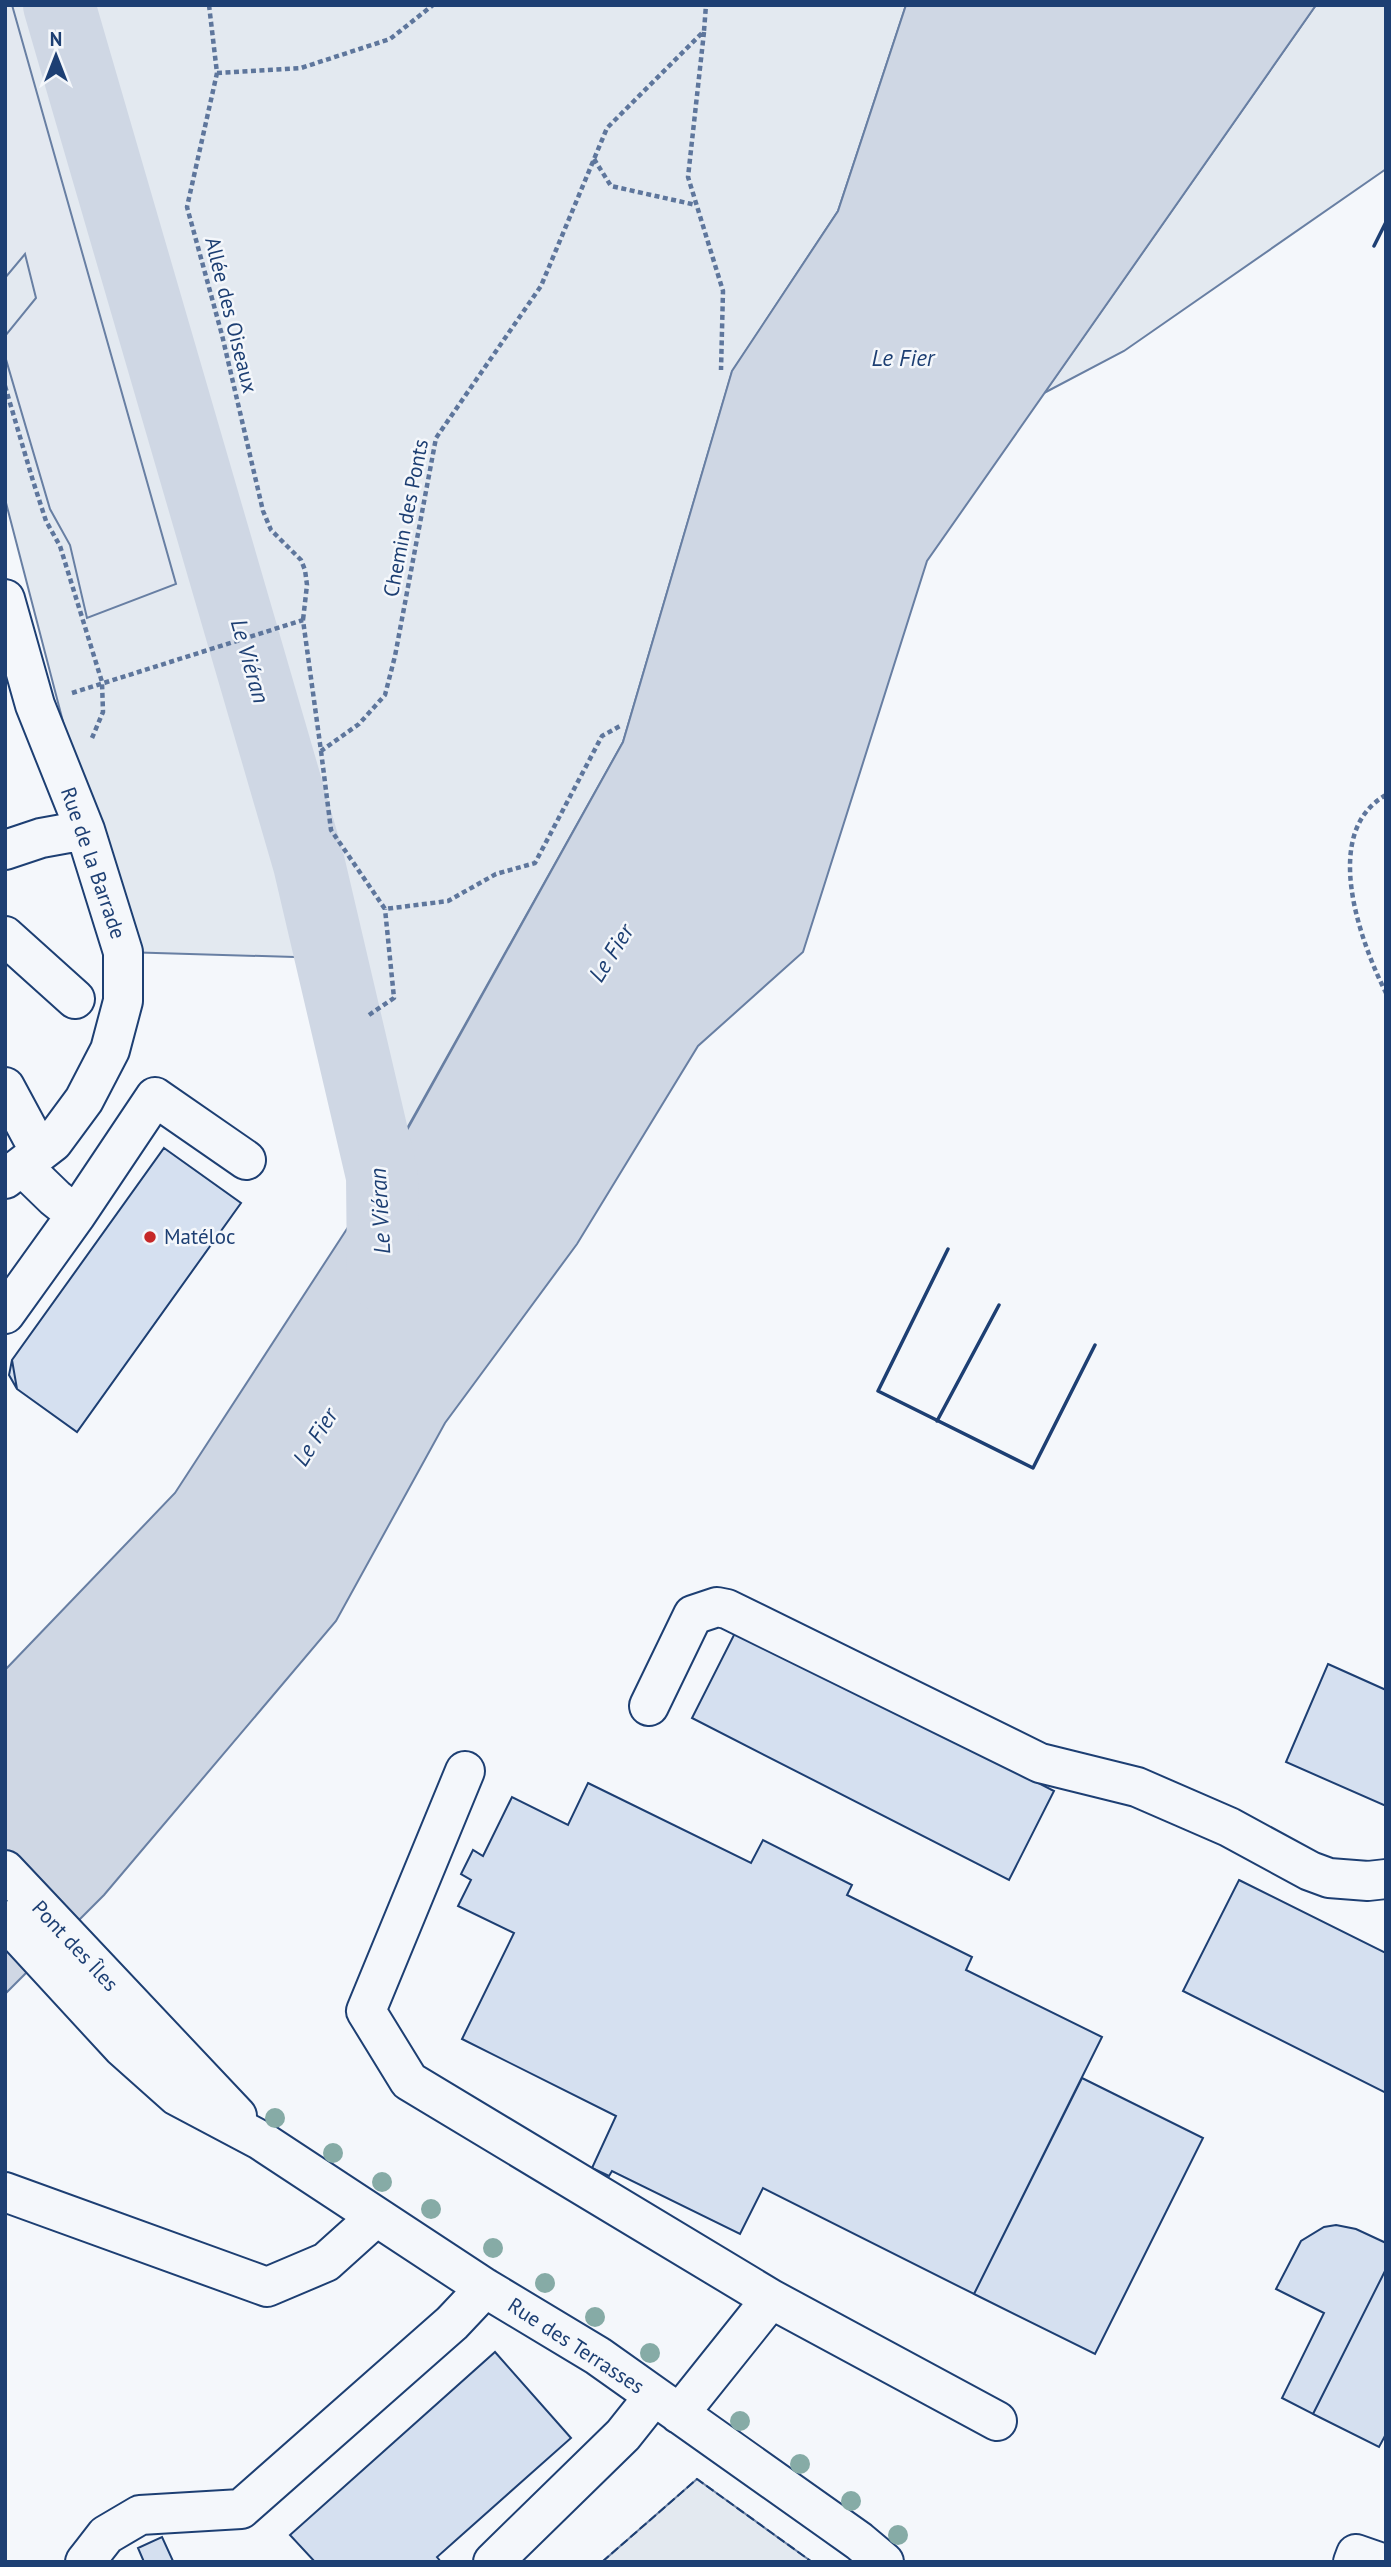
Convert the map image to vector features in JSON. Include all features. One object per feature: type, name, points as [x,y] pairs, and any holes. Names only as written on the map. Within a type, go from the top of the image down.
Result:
[{"type":"street","name":"Rue de la Barrade","points":[[5,599],[35,705],[85,830],[123,952],[123,1001],[110,1050],[84,1100],[53,1142],[22,1166]]},
{"type":"street","points":[[5,849],[41,838],[85,830]]},
{"type":"street","points":[[5,936],[75,999]]},
{"type":"street","points":[[5,1087],[22,1166],[76,1214]]},
{"type":"street","points":[[5,1314],[155,1097],[246,1160]]},
{"type":"street","points":[[649,1706],[693,1615],[717,1607],[727,1609],[1040,1763],[1137,1787],[1229,1827],[1310,1871],[1329,1878],[1358,1881],[1386,1879]]},
{"type":"street","points":[[465,1771],[366,2011],[409,2081],[771,2299],[997,2421]]},
{"type":"street","name":"Pont des Îles","points":[[5,1870],[134,2034]]},
{"type":"street","name":"Pont des Îles","points":[[5,1920],[134,2034]]},
{"type":"street","name":"Rue des Terrasses","points":[[134,2034],[260,2140],[485,2288],[598,2356],[859,2541],[884,2562]]},
{"type":"street","points":[[5,2192],[267,2287],[326,2262],[376,2217]]},
{"type":"street","points":[[85,2562],[106,2535],[140,2515],[241,2509],[452,2323],[485,2288]]},
{"type":"street","points":[[493,2562],[623,2434],[667,2405],[771,2299]]},
{"type":"street","points":[[1353,2562],[1356,2554],[1379,2562]]},
{"type":"path","name":"Allée des Oiseaux","points":[[209,5],[217,74],[187,206],[222,335],[263,511],[271,530],[301,560],[305,570],[307,585],[303,620]]},
{"type":"path","points":[[217,74],[301,68],[390,39],[433,5]]},
{"type":"path","points":[[706,5],[688,177],[723,291],[721,369]]},
{"type":"path","name":"Chemin des Ponts","points":[[321,751],[359,724],[385,695],[395,656],[436,438],[541,286],[607,128],[704,31]]},
{"type":"path","points":[[594,159],[611,186],[697,205]]},
{"type":"path","points":[[35,705],[303,620],[331,830],[385,909],[394,998],[369,1015]]},
{"type":"path","points":[[385,909],[448,901],[496,874],[535,863],[602,736],[621,726]]},
{"type":"path","points":[[1386,795],[1368,809],[1358,823],[1349,857],[1360,925],[1386,993]]},
{"type":"shaded area","points":[[5,5],[906,5],[838,211],[732,372],[623,742],[386,1166],[327,958],[123,952],[5,499]]},
{"type":"shaded area","points":[[5,5],[12,5],[176,584],[87,618],[70,545],[50,509],[5,356],[5,336],[36,298],[25,254],[5,278]]},
{"type":"shaded area","points":[[1316,5],[1386,5],[1386,169],[1124,351],[1044,393]]},
{"type":"shaded area","points":[[697,2479],[812,2562],[602,2562]]},
{"type":"water","name":"Le Fier","points":[[906,5],[1316,5],[927,561],[803,952],[698,1046],[577,1244],[445,1423],[336,1621],[104,1895],[5,1994],[5,1670],[175,1493],[382,1175],[623,742],[732,371],[838,211]]},
{"type":"building","points":[[164,1148],[241,1203],[77,1432],[17,1389],[12,1360]]},
{"type":"building","points":[[12,1360],[17,1389],[9,1375]]},
{"type":"building","points":[[737,1629],[1054,1791],[1009,1880],[692,1718]]},
{"type":"building","points":[[1328,1664],[1386,1690],[1386,1806],[1286,1762]]},
{"type":"building","points":[[588,1783],[751,1863],[763,1840],[852,1885],[847,1895],[972,1957],[966,1970],[1102,2037],[974,2294],[763,2188],[740,2234],[612,2171],[609,2176],[592,2168],[616,2116],[462,2039],[514,1933],[458,1906],[471,1880],[461,1874],[473,1850],[483,1856],[512,1797],[568,1825]]},
{"type":"building","points":[[1239,1880],[1386,1953],[1386,2093],[1183,1991]]},
{"type":"building","points":[[1082,2078],[1203,2138],[1095,2354],[974,2294]]},
{"type":"building","points":[[1336,2225],[1356,2229],[1386,2243],[1386,2269],[1313,2414],[1282,2398],[1324,2313],[1276,2289],[1301,2241],[1324,2227]]},
{"type":"building","points":[[1386,2269],[1386,2434],[1379,2447],[1313,2414]]},
{"type":"building","points":[[495,2352],[571,2438],[437,2557],[441,2562],[315,2562],[290,2535]]},
{"type":"building","points":[[162,2537],[173,2561],[144,2562],[138,2548]]},
{"type":"waterway","name":"Le Viéran","points":[[59,5],[309,864],[382,1176],[383,1276]]},
{"type":"fence","points":[[602,2562],[697,2479],[812,2562]]},
{"type":"wall","points":[[1374,246],[1386,222]]},
{"type":"wall","points":[[948,1249],[878,1391],[1033,1468],[1095,1345]]},
{"type":"wall","points":[[937,1421],[999,1305]]},
{"type":"place","name":"Matéloc","points":[[150,1237]]}]
